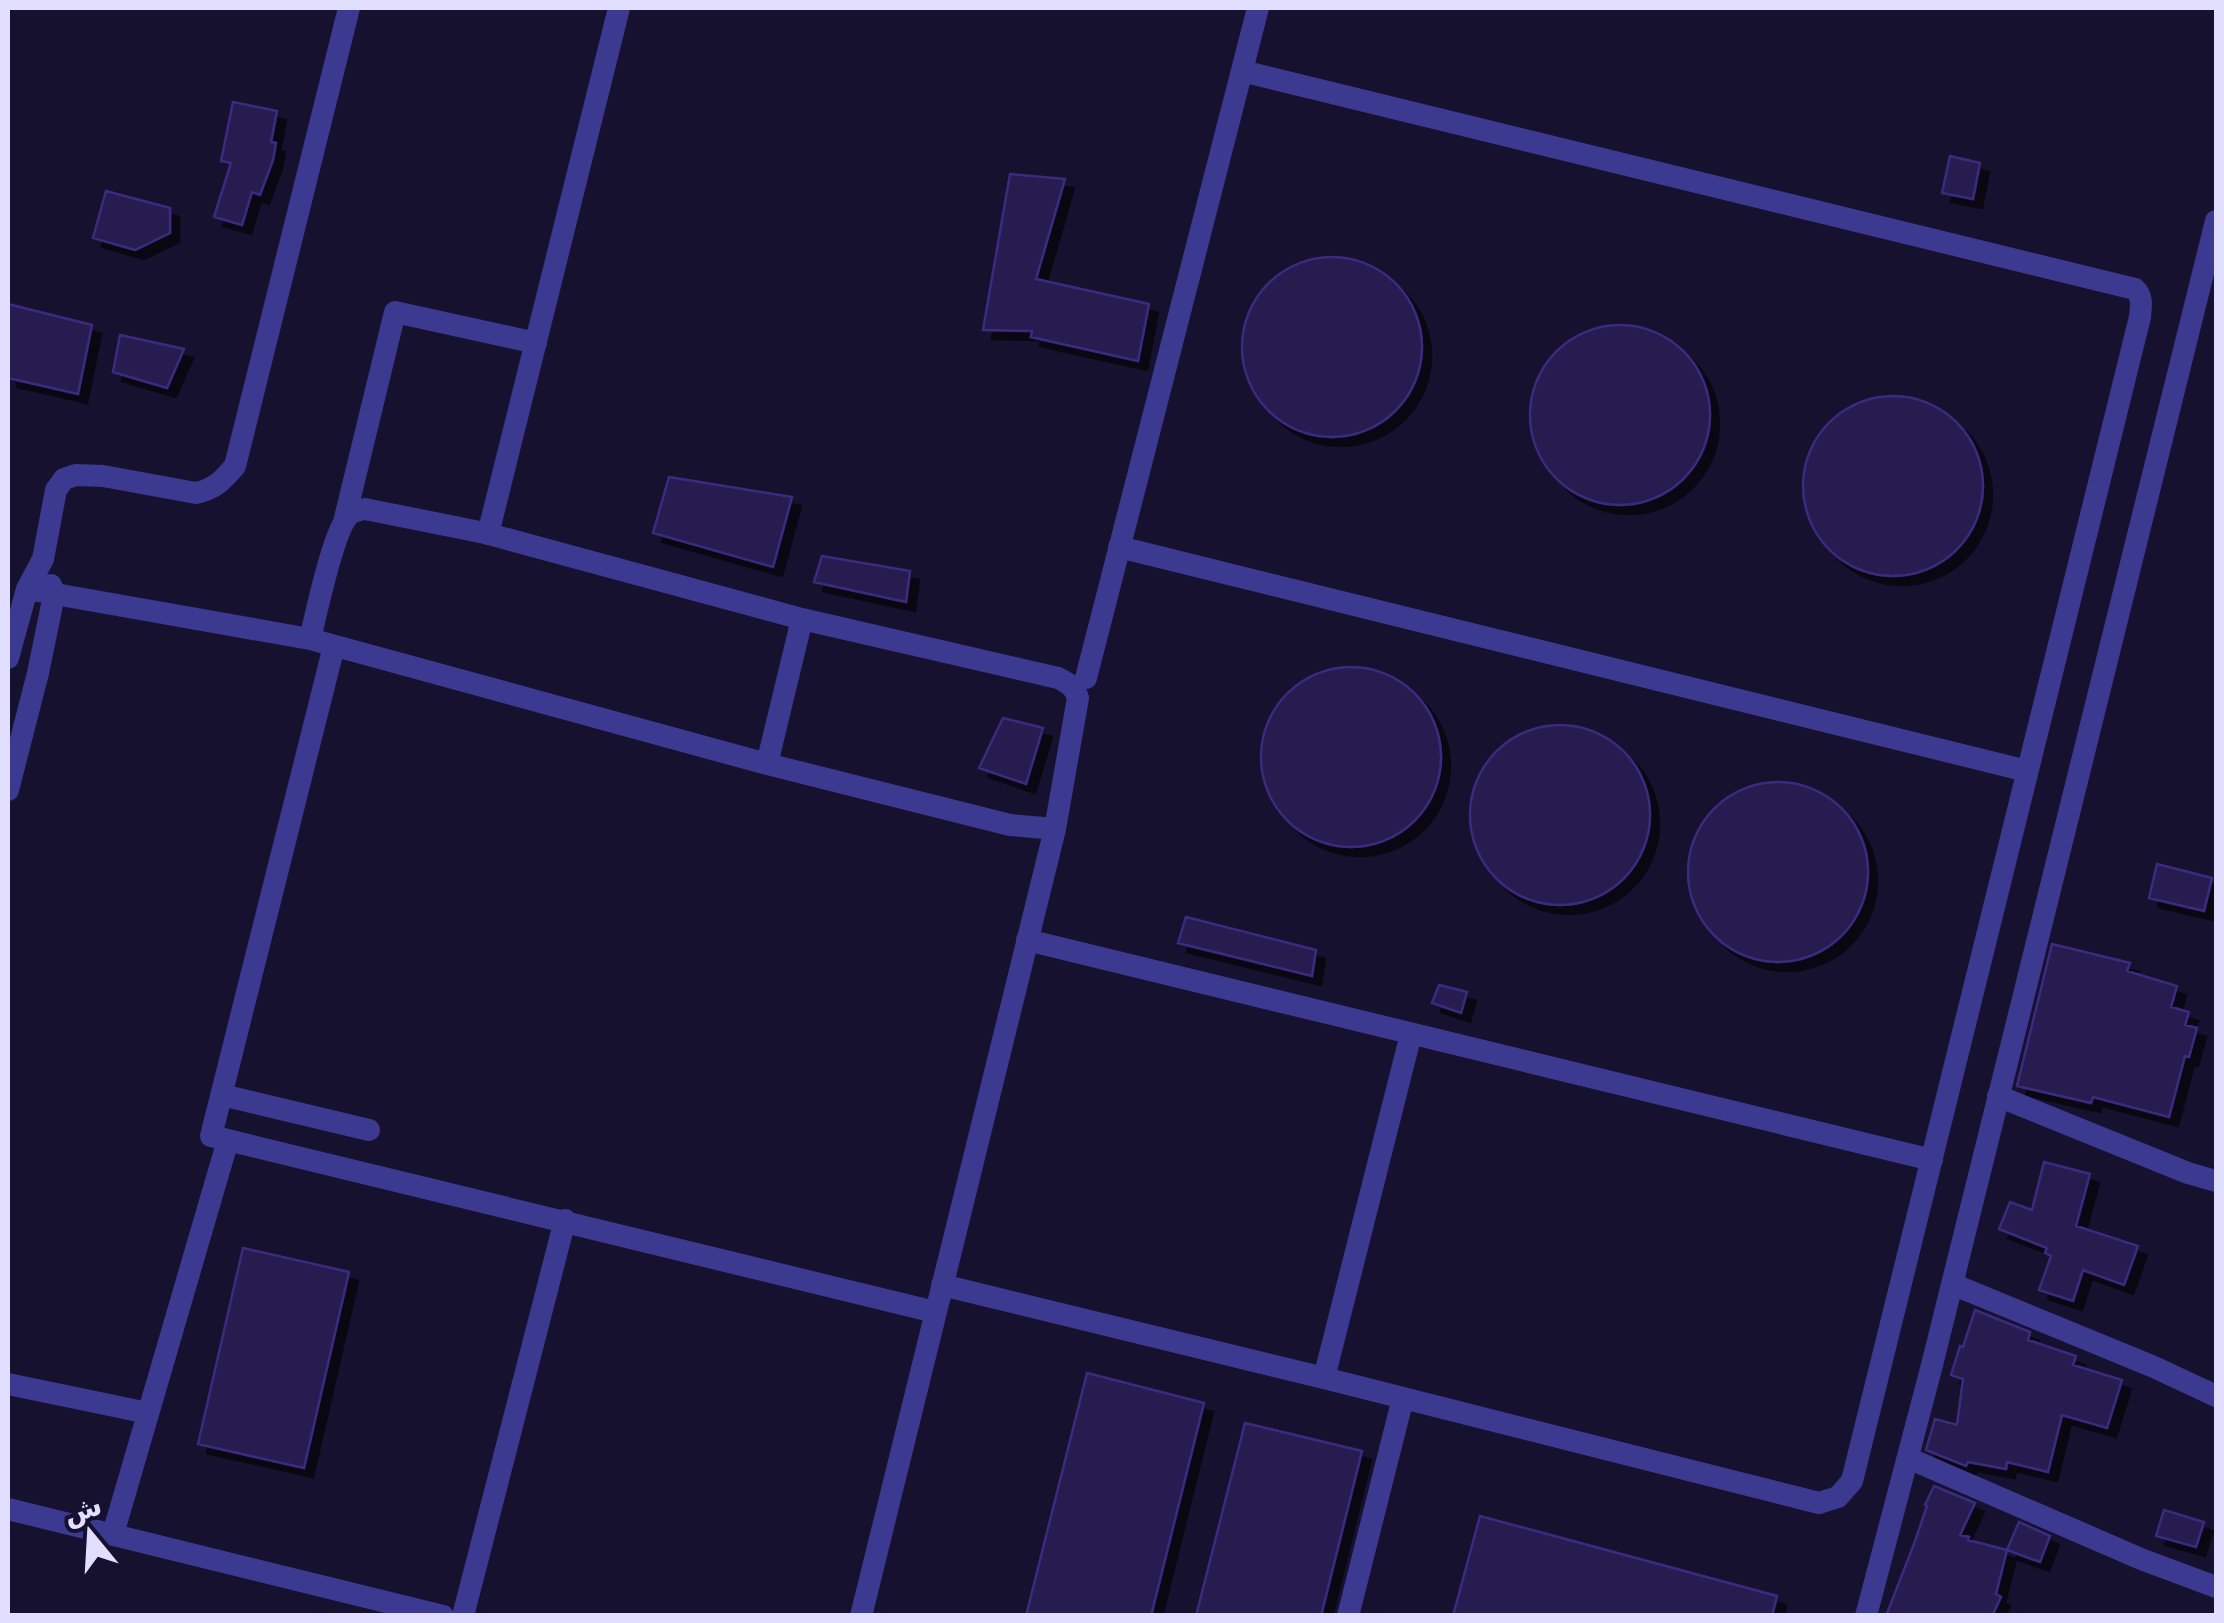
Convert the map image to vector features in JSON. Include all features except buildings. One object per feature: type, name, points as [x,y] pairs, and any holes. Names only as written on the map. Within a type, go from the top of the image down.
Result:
[{"type":"street","points":[[8,658],[28,590],[43,559],[56,490],[64,479],[76,475],[104,476],[196,493],[220,484],[236,466],[349,8]]},
{"type":"street","points":[[488,534],[619,8]]},
{"type":"street","points":[[1086,678],[1258,8]]},
{"type":"street","points":[[942,1286],[1819,1503],[1838,1497],[1852,1482],[1932,1160],[2140,317],[2140,294],[2135,288],[1242,72]]},
{"type":"street","points":[[1866,1616],[2216,221]]},
{"type":"street","points":[[310,639],[344,522],[395,312],[536,343]]},
{"type":"street","points":[[344,522],[352,512],[365,509],[488,534],[802,619],[1058,678],[1076,691],[1078,698],[1055,830],[861,1616]]},
{"type":"street","points":[[1120,546],[2028,771]]},
{"type":"street","points":[[8,790],[54,595],[43,559]]},
{"type":"street","points":[[28,590],[310,639],[767,764],[1010,824],[1055,830]]},
{"type":"street","points":[[767,764],[802,619]]},
{"type":"street","points":[[334,646],[212,1136],[935,1312]]},
{"type":"street","points":[[1028,940],[1932,1160]]},
{"type":"street","points":[[1324,1378],[1411,1034]]},
{"type":"street","points":[[222,1095],[369,1130]]},
{"type":"street","points":[[1998,1096],[2216,1181]]},
{"type":"street","points":[[113,1534],[228,1140]]},
{"type":"street","points":[[463,1616],[566,1220]]},
{"type":"street","points":[[1952,1284],[2216,1396]]},
{"type":"street","points":[[8,1384],[148,1413]]},
{"type":"street","points":[[1348,1616],[1403,1398]]},
{"type":"street","points":[[1908,1458],[2141,1559],[2216,1587]]},
{"type":"street","points":[[8,1509],[443,1616]]}]
